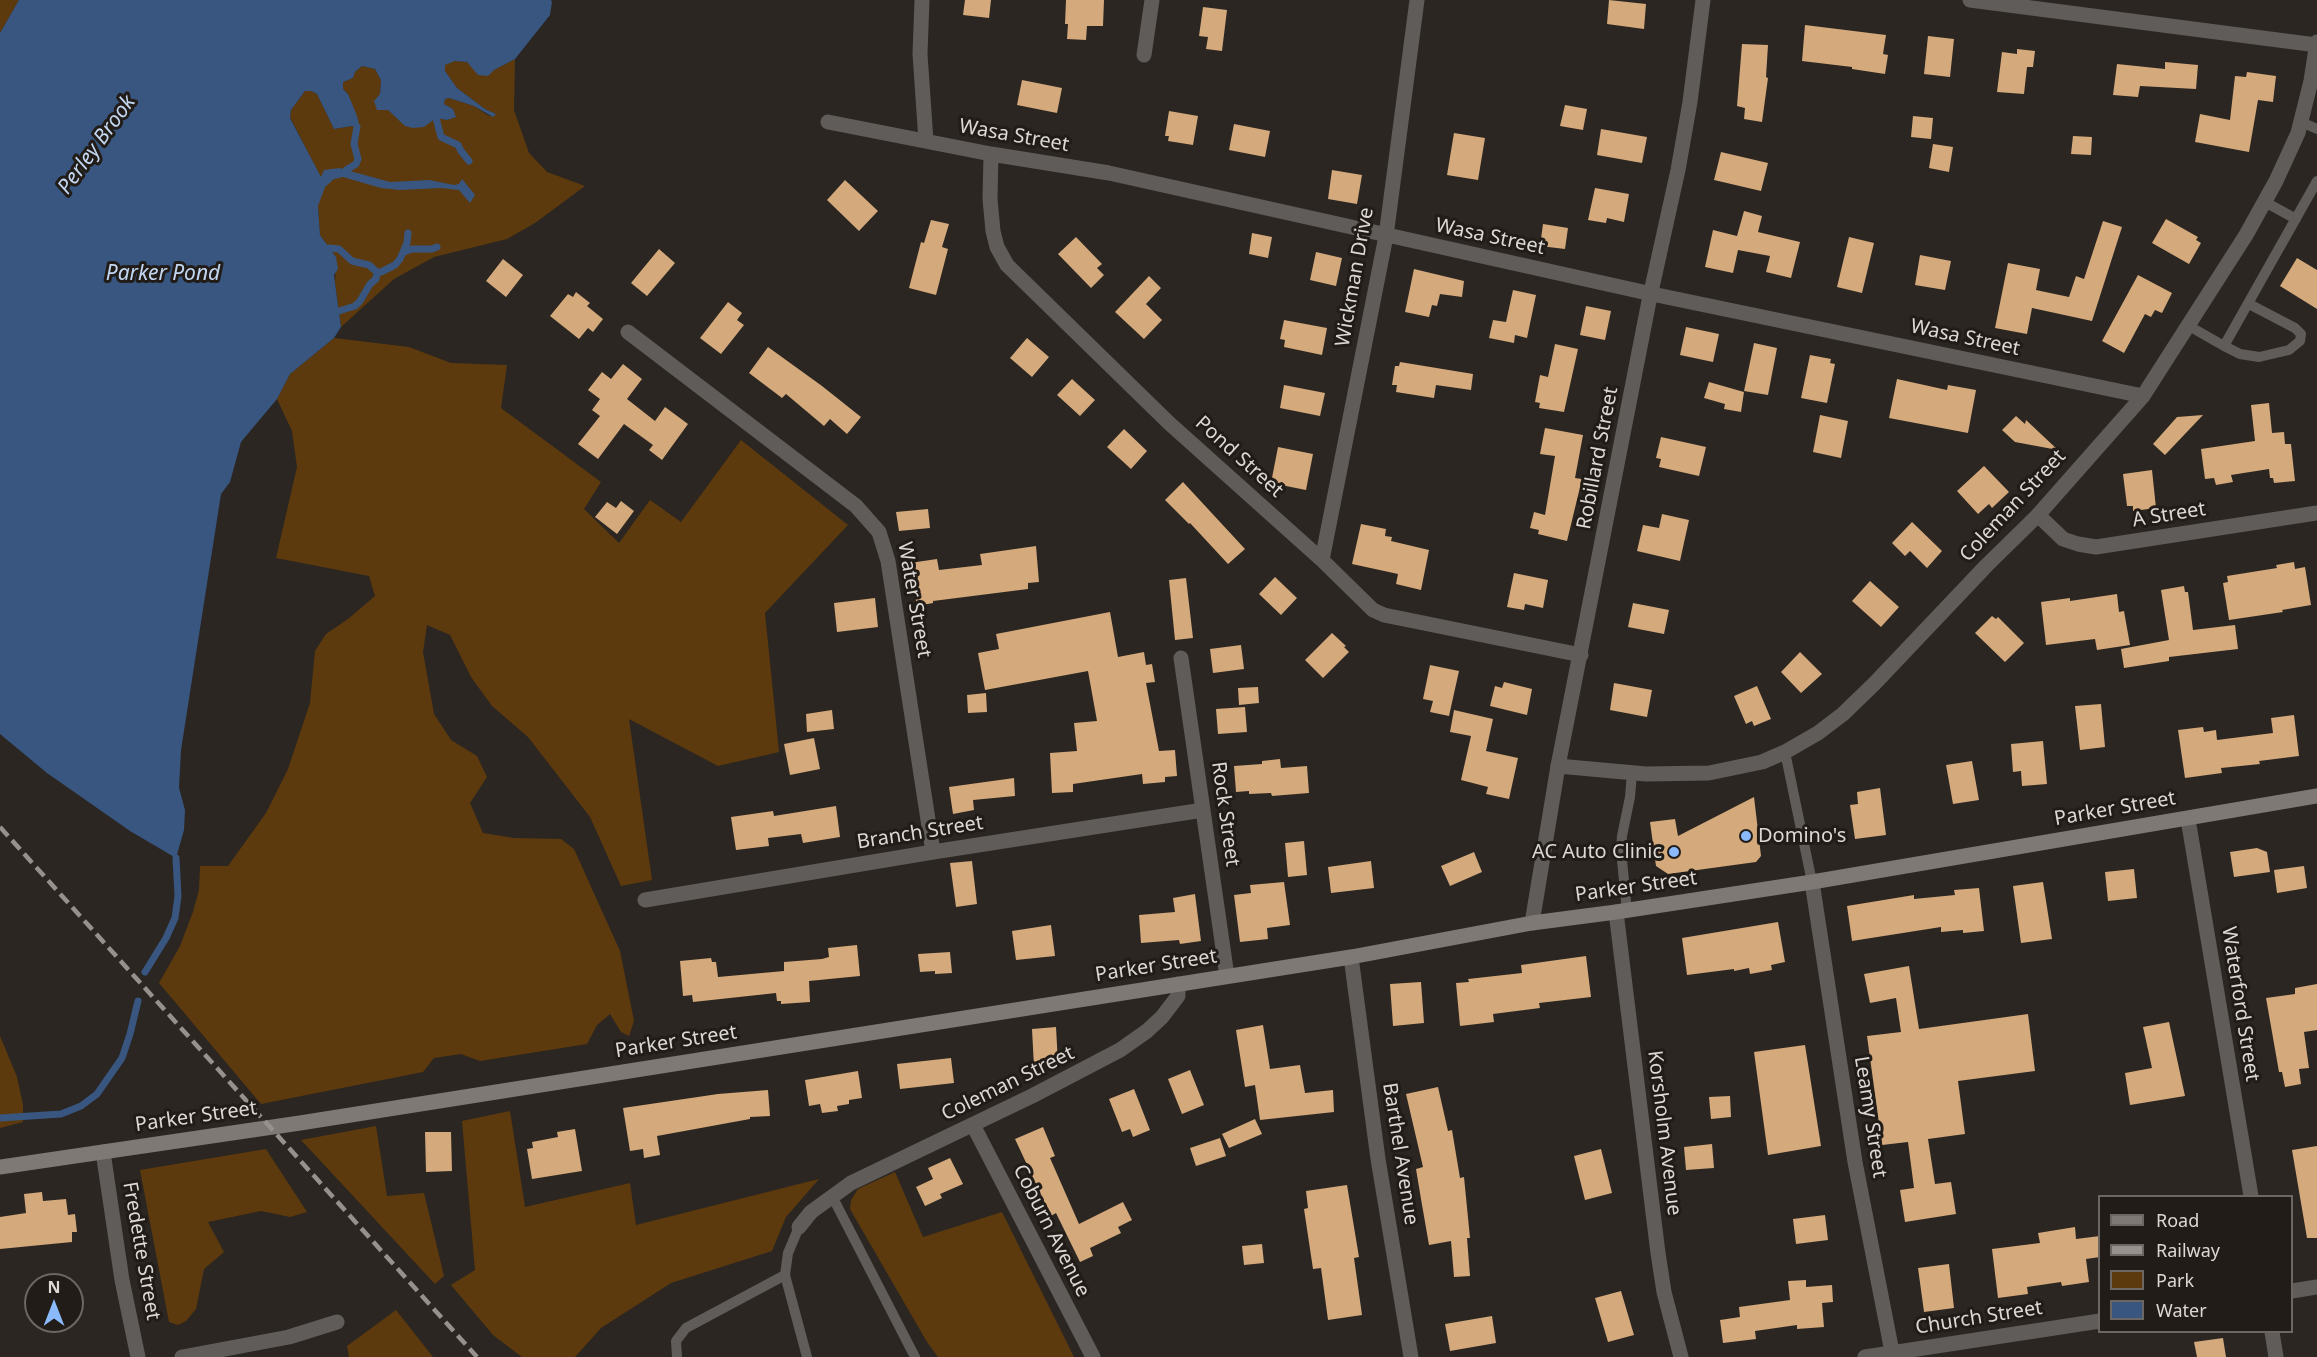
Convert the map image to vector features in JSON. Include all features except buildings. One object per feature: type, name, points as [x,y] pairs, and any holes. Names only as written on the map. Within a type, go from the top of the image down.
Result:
[{"type":"main road","name":"Parker Street","points":[[0,1167],[300,1123],[1351,957],[1532,923],[1621,912],[1812,882],[2317,796]]},
{"type":"street","points":[[922,0],[920,54],[927,141]]},
{"type":"street","points":[[1144,55],[1152,0]]},
{"type":"street","name":"Wickman Drive","points":[[1322,560],[1386,236],[1417,0]]},
{"type":"street","name":"Robillard Street","points":[[1532,923],[1558,766],[1690,102],[1703,0]]},
{"type":"street","points":[[1970,0],[2317,44]]},
{"type":"street","name":"Coleman Street","points":[[1558,766],[1632,773],[1709,773],[1762,762],[1785,752],[1818,733],[1851,707],[2038,515],[2143,396],[2246,235],[2292,149],[2301,122],[2317,44]]},
{"type":"street","name":"Wasa Street","points":[[828,122],[991,154],[1109,173],[1652,294],[2143,396]]},
{"type":"street","name":"Pond Street","points":[[991,154],[990,199],[993,231],[997,247],[1007,265],[1169,423],[1322,560],[1360,599],[1379,614],[1581,655]]},
{"type":"street","name":"Water Street","points":[[628,332],[856,506],[879,532],[888,561],[933,852]]},
{"type":"street","name":"A Street","points":[[2038,515],[2063,539],[2096,547],[2317,513]]},
{"type":"street","name":"Rock Street","points":[[1181,658],[1227,976]]},
{"type":"street","name":"Branch Street","points":[[645,900],[1203,810]]},
{"type":"street","name":"Waterford Street","points":[[2188,819],[2251,1195]]},
{"type":"street","name":"Leamy Street","points":[[1812,882],[1855,1162],[1893,1355]]},
{"type":"street","name":"Korsholm Avenue","points":[[1621,912],[1658,1253],[1664,1292],[1682,1357]]},
{"type":"street","name":"Barthel Avenue","points":[[1351,957],[1378,1159],[1411,1357]]},
{"type":"street","name":"Coleman Street","points":[[799,1227],[811,1212],[850,1184],[973,1125],[1120,1050],[1162,1017],[1178,996],[1178,984]]},
{"type":"street","name":"Coburn Avenue","points":[[973,1125],[1093,1357]]},
{"type":"street","name":"Fredette Street","points":[[103,1152],[122,1280],[138,1357]]},
{"type":"street","points":[[2293,1291],[2317,1287]]},
{"type":"street","name":"Church Street","points":[[1865,1357],[1893,1355],[2098,1321]]},
{"type":"street","points":[[182,1357],[289,1337],[337,1322]]},
{"type":"street","points":[[2272,1333],[2276,1357]]},
{"type":"lane","points":[[2301,122],[2317,129]]},
{"type":"lane","points":[[2224,346],[2317,181]]},
{"type":"lane","points":[[2265,202],[2296,219]]},
{"type":"lane","points":[[2189,326],[2240,354],[2259,357],[2289,350],[2300,341],[2301,334],[2295,328],[2249,303]]},
{"type":"lane","points":[[1785,752],[1812,882]]},
{"type":"lane","points":[[1621,912],[1622,843],[1632,773]]},
{"type":"lane","points":[[832,1196],[915,1357]]},
{"type":"lane","name":"Coleman Street","points":[[799,1227],[788,1253],[785,1275],[807,1357]]},
{"type":"lane","points":[[677,1357],[676,1341],[686,1328],[785,1275]]},
{"type":"green space","points":[[0,0],[19,0],[0,33]]},
{"type":"green space","points":[[515,59],[514,110],[529,153],[547,172],[585,186],[535,223],[507,239],[434,257],[394,279],[341,327],[335,283],[336,257],[320,235],[318,206],[321,178],[290,117],[291,110],[305,91],[311,91],[317,94],[334,129],[352,126],[348,94],[343,89],[343,82],[353,78],[355,72],[362,66],[375,69],[381,80],[380,94],[388,110],[406,126],[436,118],[447,120],[455,117],[453,109],[444,104],[445,99],[449,98],[474,106],[489,116],[496,114],[485,109],[457,88],[445,71],[445,64],[455,61],[467,62],[473,68],[494,70]]},
{"type":"green space","points":[[334,338],[409,347],[451,363],[507,365],[501,408],[601,482],[584,509],[619,543],[650,500],[681,522],[741,440],[848,525],[765,613],[779,752],[718,766],[629,719],[652,880],[621,886],[590,817],[528,737],[492,706],[471,677],[450,635],[427,625],[423,652],[434,714],[451,740],[477,756],[487,777],[470,803],[483,833],[514,838],[561,839],[574,849],[620,951],[634,1021],[629,1036],[621,1032],[610,1014],[597,1025],[587,1044],[480,1061],[461,1054],[434,1058],[423,1072],[261,1104],[159,983],[180,946],[193,912],[199,890],[200,866],[228,866],[266,813],[288,769],[310,703],[315,651],[326,634],[375,596],[369,576],[276,558],[297,467],[292,431],[277,399],[290,374]]},
{"type":"green space","points":[[0,1036],[17,1077],[23,1105],[23,1122],[0,1128]]},
{"type":"green space","points":[[510,1111],[525,1207],[630,1183],[636,1225],[819,1179],[786,1217],[772,1251],[671,1283],[601,1328],[575,1357],[522,1357],[493,1335],[451,1285],[475,1270],[462,1121]]},
{"type":"green space","points":[[376,1126],[387,1196],[424,1193],[444,1276],[435,1284],[301,1140]]},
{"type":"green space","points":[[266,1149],[307,1212],[290,1217],[261,1211],[208,1222],[224,1252],[204,1269],[196,1309],[186,1321],[178,1325],[169,1322],[140,1170]]},
{"type":"green space","points":[[895,1172],[923,1237],[1002,1212],[1074,1357],[938,1357],[850,1209],[851,1200],[858,1189]]},
{"type":"green space","points":[[396,1310],[433,1357],[349,1357],[347,1346]]},
{"type":"water","name":"Parker Pond","points":[[19,0],[551,0],[552,2],[550,15],[515,59],[494,70],[488,76],[478,75],[467,62],[455,61],[445,65],[445,71],[457,88],[485,109],[496,114],[493,117],[474,106],[449,98],[445,99],[444,104],[453,109],[456,117],[447,120],[436,118],[424,127],[405,126],[388,110],[377,110],[374,101],[380,94],[381,80],[375,69],[362,66],[355,72],[353,78],[343,82],[343,89],[348,94],[357,116],[359,124],[357,127],[334,129],[317,94],[311,91],[305,91],[291,110],[290,118],[321,177],[324,170],[339,168],[390,182],[429,180],[454,185],[459,184],[462,179],[475,195],[470,203],[459,190],[381,188],[343,177],[334,179],[325,187],[318,206],[320,235],[336,257],[338,269],[334,275],[341,327],[334,338],[290,374],[277,399],[241,442],[230,482],[221,494],[181,750],[179,788],[185,810],[184,830],[176,858],[130,831],[47,773],[0,734],[0,33]]},
{"type":"waterway","points":[[436,118],[441,137],[458,145],[469,161]]},
{"type":"waterway","points":[[346,170],[356,164],[358,159],[354,144],[357,127]]},
{"type":"waterway","points":[[329,248],[339,249],[352,261],[369,265],[377,272],[381,272],[395,265],[400,259],[407,243],[408,233]]},
{"type":"waterway","points":[[404,252],[437,247]]},
{"type":"waterway","points":[[339,311],[355,306],[360,301],[370,284],[376,279],[377,272]]},
{"type":"waterway","points":[[145,972],[166,938],[175,918],[178,896],[176,858]]},
{"type":"waterway","points":[[0,1118],[61,1114],[81,1106],[97,1094],[122,1058],[138,1001]]},
{"type":"railway","points":[[0,827],[477,1357]]},
{"type":"place","name":"Domino's","points":[[1746,836]]},
{"type":"place","name":"AC Auto Clinic","points":[[1674,852]]},
{"type":"water label","name":"Perley Brook","points":[[97,145]]}]
